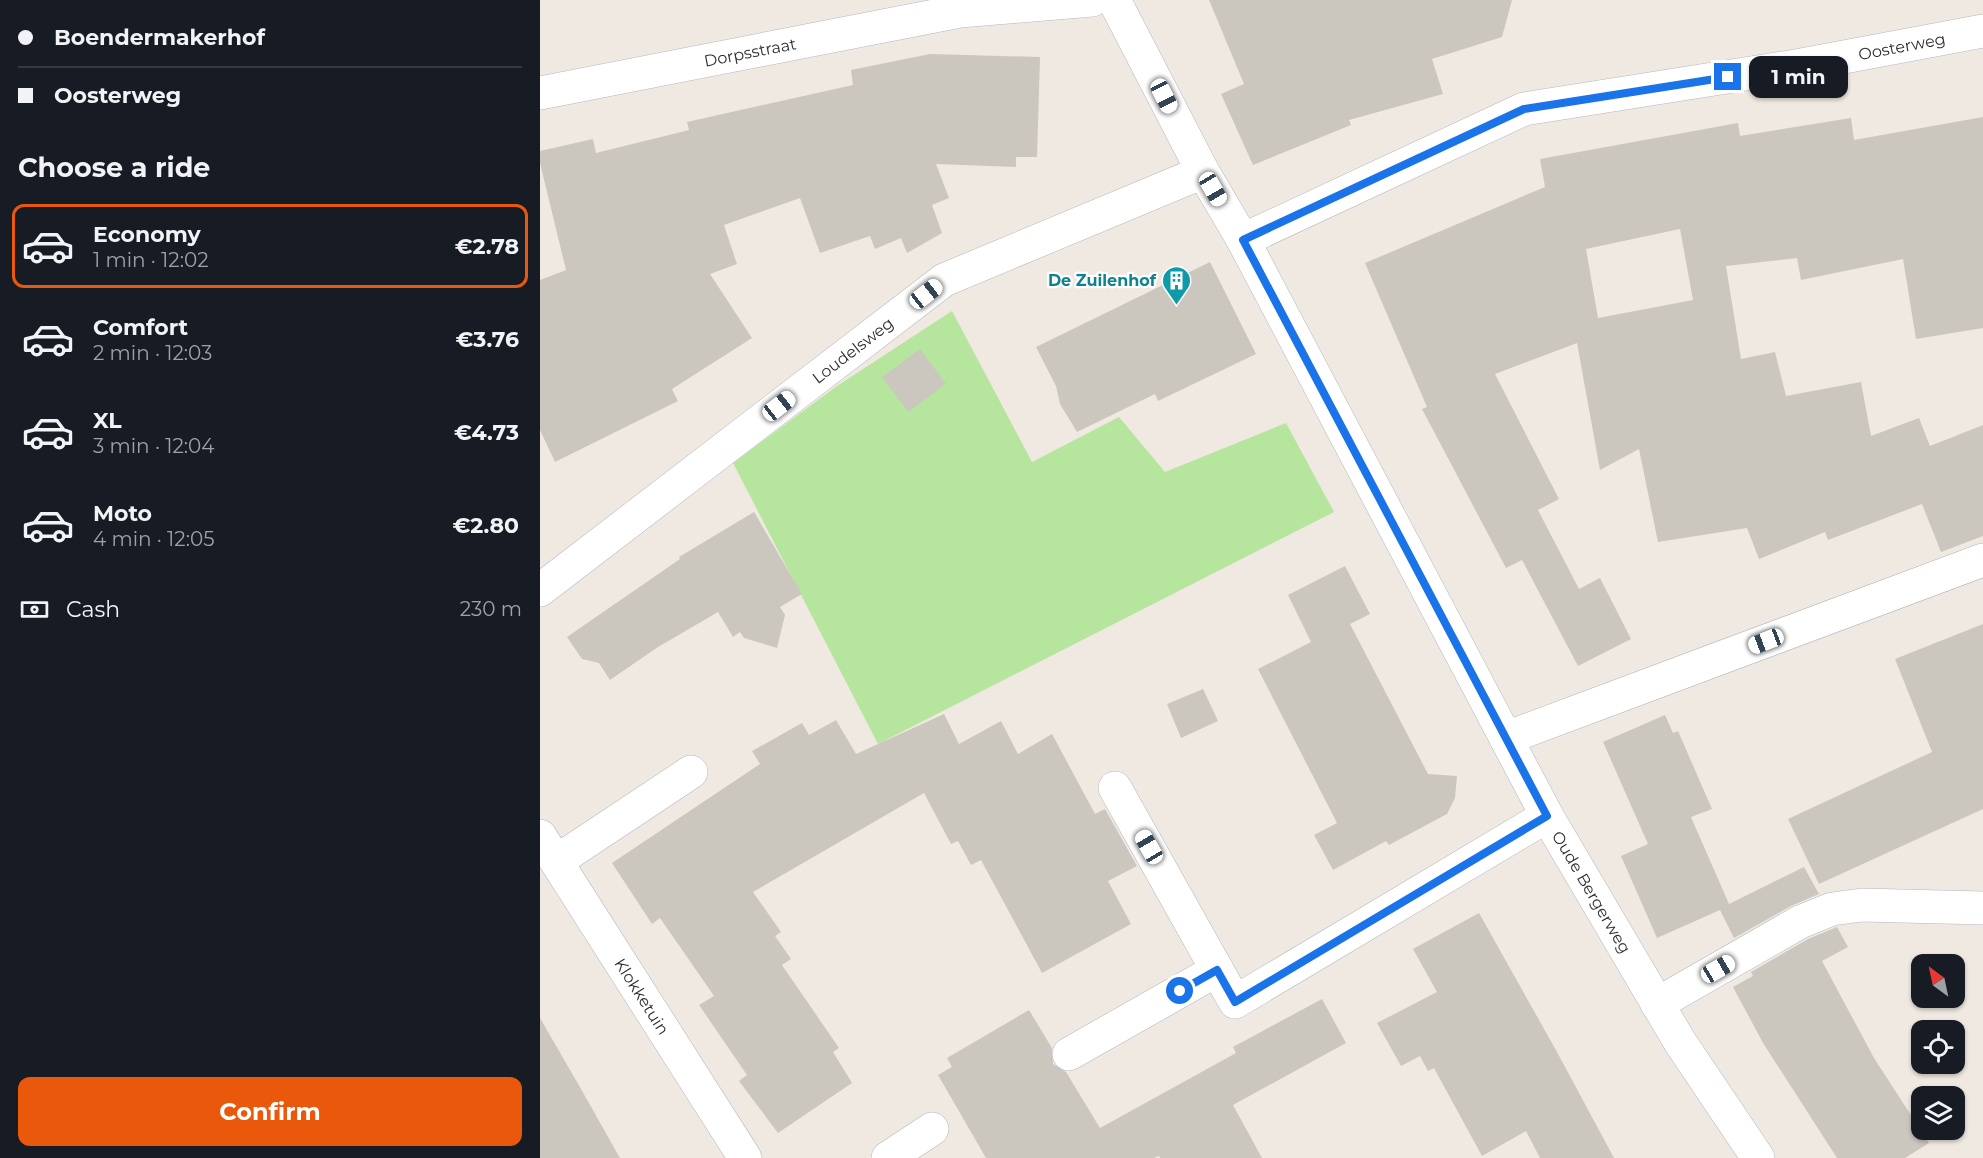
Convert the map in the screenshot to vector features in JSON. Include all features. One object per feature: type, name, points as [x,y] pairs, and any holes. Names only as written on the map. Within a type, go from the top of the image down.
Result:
[{"type":"street","name":"Dorpsstraat","points":[[540,93],[966,5],[1092,0]]},
{"type":"street","name":"Oude Bergerweg","points":[[1114,0],[1203,172],[1243,240],[1547,816],[1657,1004],[1758,1158]]},
{"type":"street","name":"Oosterweg","points":[[1243,240],[1524,109],[1796,66],[1983,31]]},
{"type":"street","name":"Loudelsweg","points":[[540,590],[944,280],[1203,172]]},
{"type":"street","points":[[1506,738],[1983,560]]},
{"type":"street","points":[[548,848],[691,772]]},
{"type":"street","points":[[1115,788],[1235,1002],[1547,816]]},
{"type":"street","name":"Klokketuin","points":[[548,848],[745,1158]]},
{"type":"street","points":[[1657,1004],[1800,922],[1832,909],[1862,905],[1983,908]]},
{"type":"street","points":[[1069,1054],[1217,970]]},
{"type":"street","points":[[888,1158],[932,1129]]},
{"type":"green space","points":[[952,311],[1032,462],[1119,417],[1165,472],[1286,423],[1334,512],[878,744],[733,463],[837,386]]},
{"type":"building","points":[[1209,0],[1512,0],[1502,37],[1432,59],[1443,94],[1349,120],[1351,125],[1253,165],[1221,94],[1244,84]]},
{"type":"building","points":[[930,54],[1040,57],[1037,157],[1016,157],[1016,167],[936,164],[949,198],[932,205],[942,233],[907,253],[901,238],[875,249],[870,236],[820,253],[800,198],[724,225],[737,264],[710,274],[752,338],[672,389],[678,401],[555,462],[540,430],[540,280],[566,270],[540,163],[540,151],[593,139],[596,153],[689,130],[687,122],[853,85],[851,70]]},
{"type":"building","points":[[1983,117],[1983,328],[1916,339],[1903,259],[1801,280],[1797,258],[1726,266],[1741,359],[1775,352],[1786,396],[1861,382],[1871,436],[1919,418],[1930,446],[1983,425],[1983,536],[1941,552],[1922,504],[1828,540],[1825,532],[1759,559],[1747,528],[1658,542],[1639,449],[1600,470],[1577,343],[1495,374],[1559,499],[1538,510],[1579,589],[1600,578],[1631,639],[1578,666],[1522,560],[1506,568],[1422,409],[1427,407],[1365,263],[1545,187],[1540,159],[1738,123],[1740,136],[1851,118],[1854,140]],"holes":[[[1680,229],[1693,300],[1598,318],[1586,249]]]},
{"type":"building","name":"De Zuilenhof","points":[[1210,262],[1256,354],[1158,401],[1155,394],[1077,432],[1060,404],[1056,386],[1036,347]]},
{"type":"building","points":[[920,349],[946,384],[908,412],[882,377]]},
{"type":"building","points":[[754,512],[802,594],[780,607],[785,615],[777,648],[744,638],[740,632],[733,637],[718,612],[658,647],[610,680],[599,663],[582,659],[567,637],[680,559],[679,557]]},
{"type":"building","points":[[1345,566],[1370,614],[1350,624],[1428,774],[1457,776],[1455,798],[1447,814],[1389,845],[1386,841],[1333,870],[1314,835],[1337,823],[1258,669],[1311,642],[1288,595]]},
{"type":"building","points":[[1983,624],[1983,809],[1819,884],[1788,819],[1932,752],[1895,659]]},
{"type":"building","points":[[1203,689],[1218,721],[1181,738],[1167,704]]},
{"type":"building","points":[[944,714],[959,744],[1001,721],[1018,754],[1052,734],[1095,814],[1105,809],[1137,866],[1108,881],[1131,924],[1042,973],[981,860],[971,865],[958,841],[951,844],[924,793],[753,892],[781,932],[775,936],[791,959],[782,965],[839,1048],[833,1052],[852,1083],[778,1133],[739,1081],[747,1075],[699,1005],[714,996],[660,918],[652,924],[612,863],[760,764],[752,751],[802,723],[809,735],[836,720],[856,754]]},
{"type":"building","points":[[1665,715],[1673,733],[1678,731],[1712,809],[1691,817],[1729,904],[1804,867],[1819,894],[1791,906],[1734,938],[1720,910],[1657,938],[1621,856],[1648,844],[1603,742]]},
{"type":"building","points":[[1479,913],[1614,1158],[1540,1158],[1526,1131],[1482,1156],[1434,1068],[1428,1071],[1420,1056],[1401,1066],[1377,1023],[1437,992],[1413,949]]},
{"type":"building","points":[[1837,927],[1848,947],[1822,961],[1874,1058],[1911,1115],[1911,1140],[1927,1140],[1929,1143],[1905,1158],[1837,1158],[1763,1043],[1733,987],[1753,976],[1751,972],[1808,939]]},
{"type":"building","points":[[1322,999],[1346,1043],[1233,1105],[1262,1158],[1160,1158],[1159,1156],[1154,1158],[986,1158],[938,1075],[952,1067],[947,1058],[1029,1010],[1052,1048],[1053,1064],[1066,1072],[1100,1128],[1236,1053],[1233,1047]]},
{"type":"building","points":[[540,1018],[581,1089],[620,1158],[540,1158]]},
{"type":"place","name":"De Zuilenhof","points":[[1177,306]]},
{"type":"route","points":[[1180,991],[1217,970],[1235,1002],[1547,816],[1243,240],[1524,109],[1728,77]]}]
